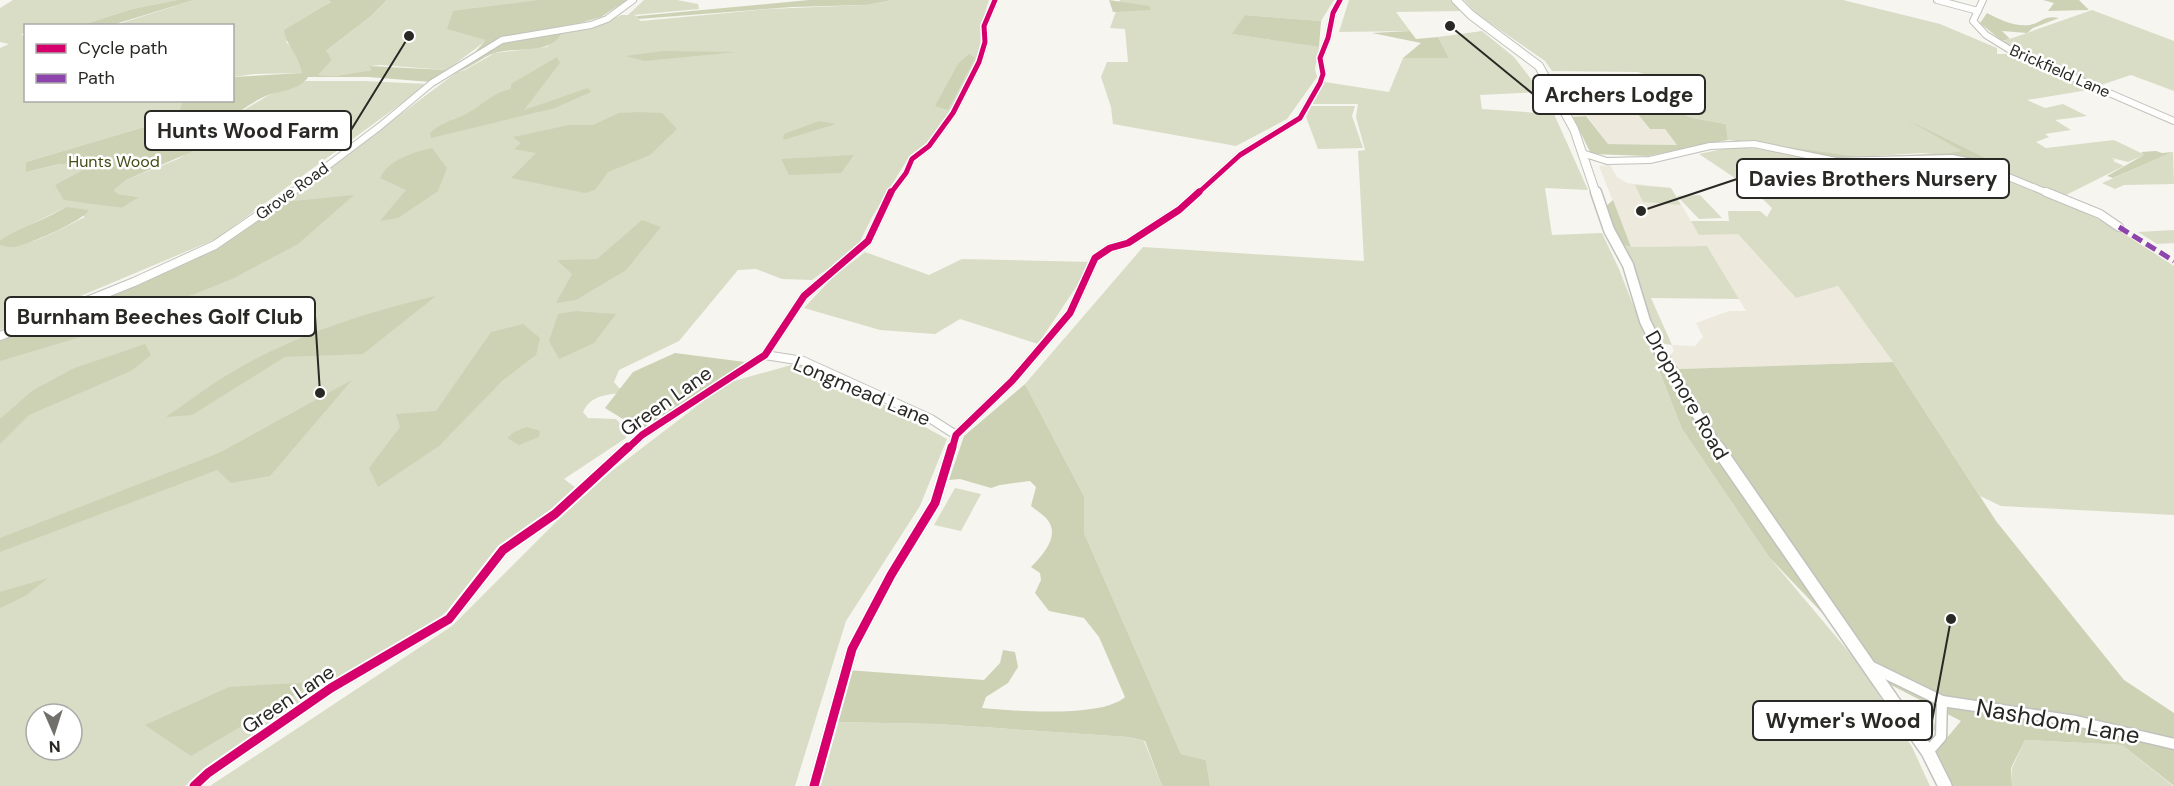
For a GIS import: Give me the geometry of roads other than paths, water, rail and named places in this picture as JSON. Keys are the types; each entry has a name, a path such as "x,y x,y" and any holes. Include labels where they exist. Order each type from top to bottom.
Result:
{"street":[{"name":"Grove Road","path":"0,336 134,282 215,245 254,220 379,127 432,83 502,40 591,25 607,19 633,0"},
{"name":"Green Lane","path":"194,786 208,773 331,688 449,619 503,550 555,514 642,435 765,355 804,296 868,241 887,197 906,173 912,159 929,146 953,113 979,62 985,42 984,26 995,0"},
{"path":"814,786 852,649 891,575 935,503 956,435 1012,381 1071,313 1095,258 1110,248 1128,243 1179,210 1210,185 1240,155 1300,118 1320,83 1323,74 1320,58 1328,38 1333,13 1340,0"},
{"name":"Dropmore Road","path":"1456,0 1471,15 1539,66 1574,129 1586,158 1597,200 1609,230 1628,265 1645,321 1659,350 1714,443 1928,752 1945,786"},
{"path":"1937,0 1978,11 1983,0"},
{"name":"Brickfield Lane","path":"1978,11 1973,21 1986,35 2012,51 2174,121"},
{"path":"1586,158 1607,161 1650,159 1710,146 1754,144 1836,160 1952,158 1972,162 2090,210 2119,227"},
{"name":"Longmead Lane","path":"765,355 803,361 931,419 956,435"},
{"name":"Nashdom Lane","path":"1865,663 1942,701 2076,721 2174,744"},
{"path":"1928,752 1941,737 1942,701"}],"place":[{"name":"Archers Lodge","path":"1450,26"},
{"name":"Hunts Wood Farm","path":"409,36"},
{"name":"Davies Brothers Nursery","path":"1641,211"},
{"name":"Burnham Beeches Golf Club","path":"320,393"},
{"name":"Wymer's Wood","path":"1951,619"}],"park label":[{"name":"Hunts Wood","path":"114,161"}]}
